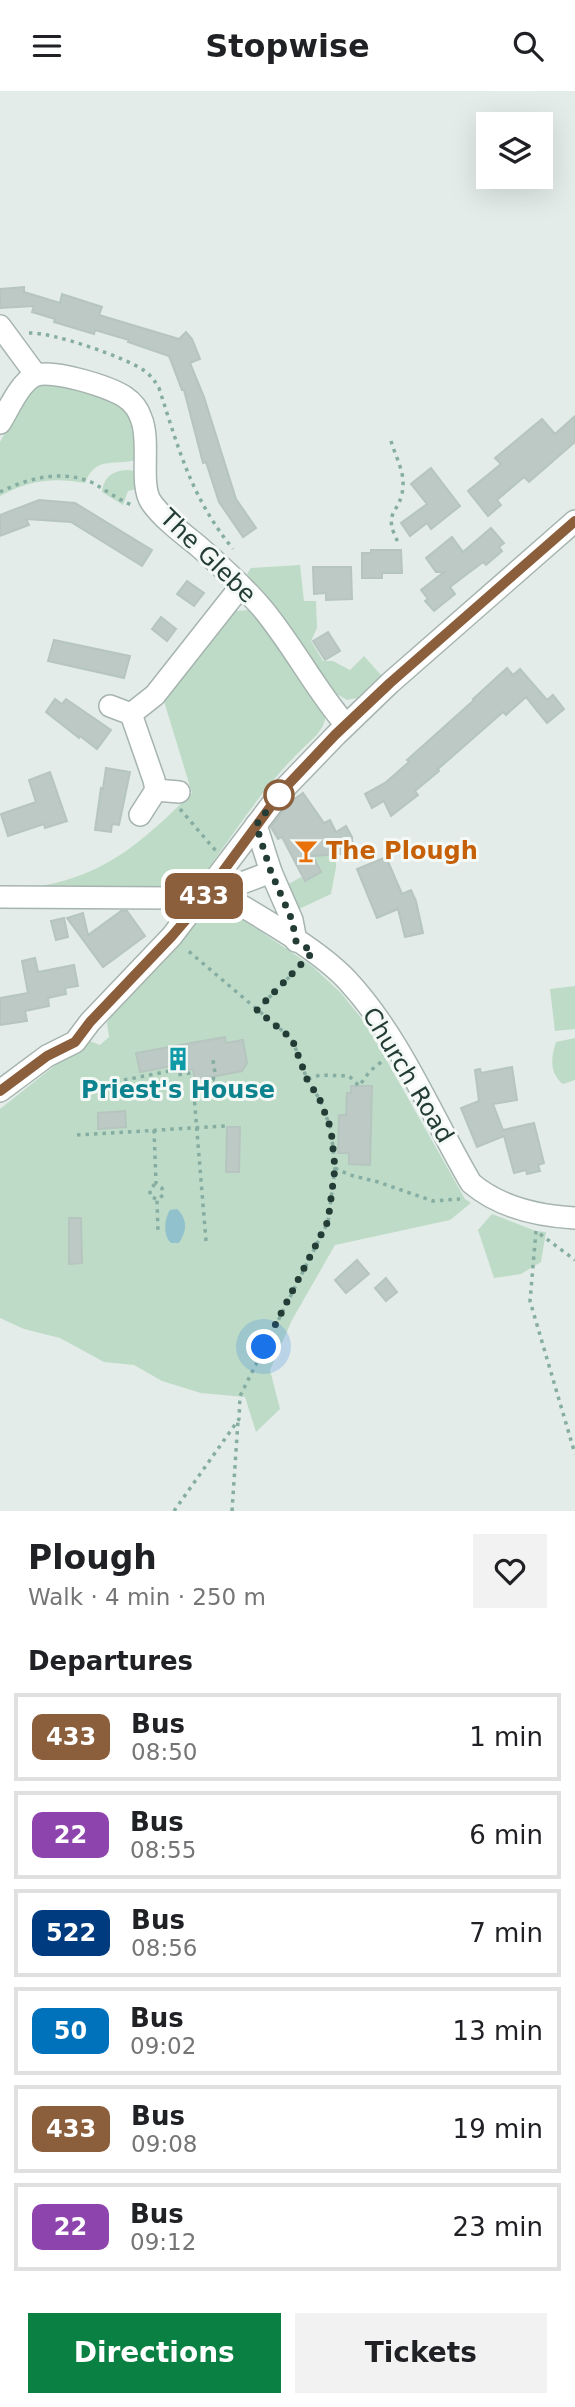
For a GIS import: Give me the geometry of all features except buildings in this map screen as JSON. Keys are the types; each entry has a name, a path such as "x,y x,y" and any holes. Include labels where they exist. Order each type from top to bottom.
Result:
{"street":[{"path":"0,326 36,375 27,381 0,423"},
{"name":"The Glebe","path":"36,375 48,373 116,392 135,405 143,421 146,440 149,500 264,610 329,705 346,725"},
{"path":"0,1091 47,1056 75,1042 90,1022 214,890 227,865 282,791 390,683 575,521"},
{"path":"131,714 155,695 241,586"},
{"path":"110,706 131,714 165,790 140,815"},
{"path":"256,825 271,872 305,947"},
{"path":"214,890 271,872"},
{"name":"Church Road","path":"214,890 305,947 345,978 373,1011 398,1051 471,1183 486,1196 524,1210 575,1218"},
{"path":"0,897 169,898 196,908"}],"path":[{"path":"391,441 404,482 402,497 392,515 390,527 399,544"},
{"path":"0,492 27,481 52,476 91,482 128,504 144,509 149,500"},
{"path":"165,790 227,865"},
{"path":"172,936 292,1039 307,1079 320,1100 331,1129 335,1168 328,1221 240,1396 232,1511"},
{"path":"257,1010 305,947"},
{"path":"307,1079 320,1075 349,1076 359,1086 370,1071 398,1051"},
{"path":"193,1083 213,1080 213,1061"},
{"path":"124,1080 175,1070 176,1075 191,1073 206,1241"},
{"path":"77,1135 225,1126"},
{"path":"154,1130 156,1184"},
{"path":"335,1168 433,1201 486,1196"},
{"path":"156,1184 162,1188 163,1195 157,1200"},
{"path":"156,1184 150,1189 150,1196 157,1200"},
{"path":"157,1200 158,1233"},
{"path":"524,1210 536,1231 575,1259"},
{"path":"536,1231 530,1301 575,1454"},
{"path":"174,1511 239,1419"}],"green space":[{"path":"40,383 61,384 113,400 133,417 139,459 101,465 95,468 85,483 42,481 21,486 0,496 0,442 25,398"},
{"path":"127,470 136,471 139,475 136,489 128,491 123,505 102,492 110,476"},
{"path":"300,565 304,601 316,601 317,628 311,641 323,661 333,661 350,670 364,656 381,675 357,698 347,700 337,694 281,615 247,574 251,568"},
{"path":"249,610 261,618 325,711 324,723 318,733 271,783 192,891 27,888 77,877 118,856 155,828 192,793 163,698 226,616 236,611"},
{"path":"336,838 336,867 331,894 299,909 287,885 301,877 304,881 321,873 313,856 326,850"},
{"path":"221,909 233,913 312,966 341,993 366,1024 465,1199 471,1203 450,1220 335,1245 292,1320 270,1370 280,1409 256,1432 245,1397 201,1393 162,1381 134,1365 104,1362 60,1338 24,1329 0,1318 0,1109 87,1040 100,1045 109,1037 107,1023 114,1011 204,915"},
{"path":"575,986 575,1029 555,1031 550,989"},
{"path":"575,1038 575,1080 563,1084 553,1070 554,1048 556,1042"},
{"path":"492,1214 536,1231 546,1232 541,1262 521,1274 494,1278 478,1230"}],"water":[{"path":"177,1209 185,1221 185,1229 179,1243 171,1243 166,1232 166,1223 170,1210"}],"bus line":[{"name":"433","path":"0,1091 47,1056 75,1042 90,1022 196,908 282,791 335,735 390,683 575,521"}],"place":[{"name":"The Plough","path":"306,851"},
{"name":"Priest's House","path":"178,1059"}],"route":[{"path":"264,1347 328,1221 335,1168 331,1129 320,1100 307,1079 292,1039 257,1010 313,952 296,941 292,920 271,872 256,825 282,791 279,795"}]}
